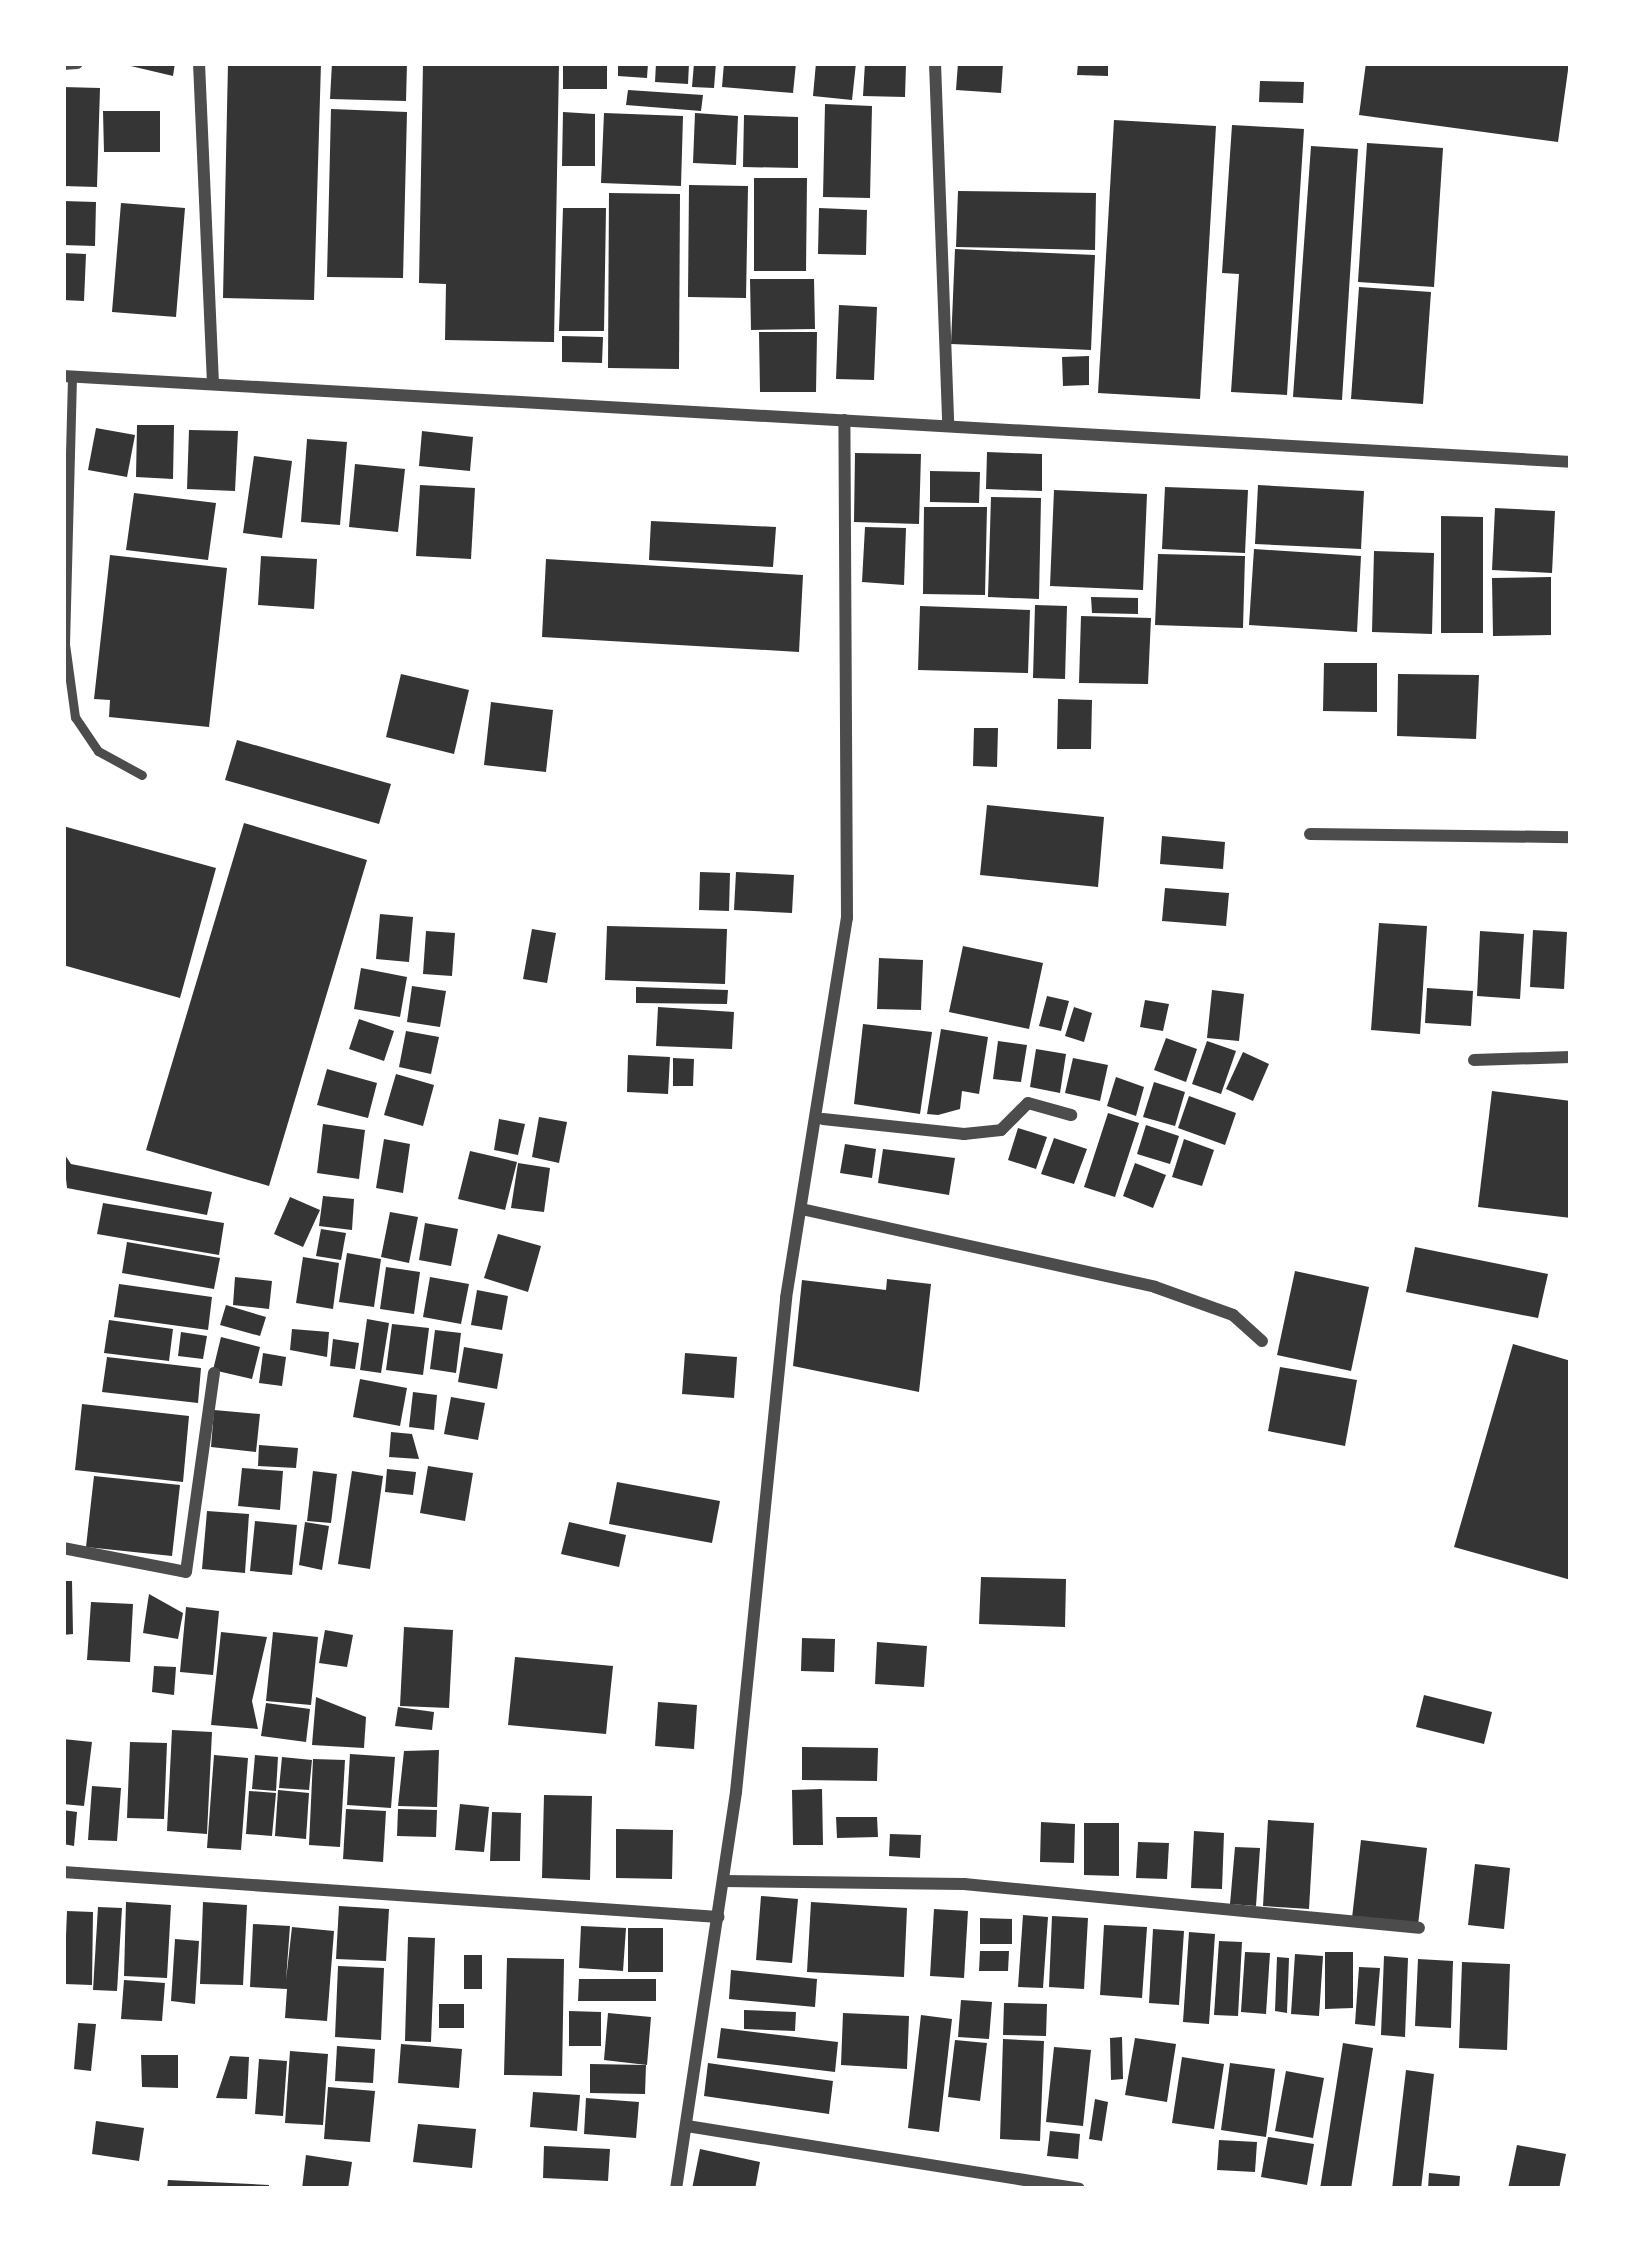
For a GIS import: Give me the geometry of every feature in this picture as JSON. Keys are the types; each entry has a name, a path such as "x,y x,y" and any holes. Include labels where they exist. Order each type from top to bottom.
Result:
{"street":[{"path":"63,64 76,63"},
{"path":"200,63 213,384"},
{"path":"935,63 948,426"},
{"path":"67,377 1571,462"},
{"path":"676,2189 723,1881 784,1319 823,1120 847,919 844,420"},
{"path":"1310,834 1571,837"},
{"path":"1474,1060 1571,1057"},
{"path":"823,1120 964,1134 1001,1130 1028,1103 1071,1115"},
{"path":"806,1210 1155,1287 1233,1316 1262,1341"},
{"path":"63,1548 186,1572 214,1373"},
{"path":"63,1873 718,1917"},
{"path":"723,1881 964,1884 1419,1928"},
{"path":"687,2126 1078,2189"}],"lane":[{"path":"67,377 65,644 75,717 98,751 142,775"}],"building":[{"path":"118,63 175,63 173,76"},
{"path":"228,63 321,63 314,300 223,298"},
{"path":"332,63 407,63 406,101 330,99"},
{"path":"423,63 559,63 554,342 445,340 446,284 419,283"},
{"path":"563,63 607,63 607,89 563,89"},
{"path":"618,63 648,63 647,78 618,76"},
{"path":"656,63 689,63 688,84 655,82"},
{"path":"694,63 716,63 714,88 692,87"},
{"path":"724,63 796,63 793,93 722,87"},
{"path":"816,63 856,63 852,100 813,96"},
{"path":"865,63 906,64 905,97 863,96"},
{"path":"958,63 1003,64 1001,93 956,90"},
{"path":"1078,63 1108,63 1108,76 1077,75"},
{"path":"1366,63 1569,63 1558,142 1359,115"},
{"path":"1260,81 1304,82 1303,103 1259,102"},
{"path":"63,87 100,88 97,187 63,186"},
{"path":"628,90 703,95 701,111 626,105"},
{"path":"825,104 872,106 870,198 823,197"},
{"path":"331,109 407,112 403,278 327,277"},
{"path":"103,111 160,111 160,152 104,152"},
{"path":"563,112 595,114 595,166 562,166"},
{"path":"604,113 683,116 681,186 601,183"},
{"path":"695,113 738,116 736,165 693,163"},
{"path":"744,115 798,117 798,168 743,167"},
{"path":"1114,120 1216,126 1200,399 1098,393"},
{"path":"1232,125 1304,129 1287,395 1231,392 1239,274 1222,273"},
{"path":"1367,143 1443,148 1434,287 1358,282"},
{"path":"1311,146 1358,149 1342,400 1293,397"},
{"path":"754,178 807,178 806,271 754,271"},
{"path":"689,185 748,186 746,298 688,297"},
{"path":"958,191 1096,193 1095,250 956,247"},
{"path":"609,193 680,194 679,369 608,368"},
{"path":"63,201 96,202 95,246 63,245"},
{"path":"121,203 185,208 176,317 112,312"},
{"path":"563,208 606,208 604,331 559,331"},
{"path":"819,208 867,210 866,255 818,254"},
{"path":"955,249 1095,255 1091,350 951,344"},
{"path":"63,253 86,254 84,301 63,300"},
{"path":"750,279 814,279 815,329 751,330"},
{"path":"1359,287 1431,292 1423,404 1351,399"},
{"path":"839,305 877,307 874,380 836,379"},
{"path":"759,332 817,332 816,392 760,392"},
{"path":"562,336 603,337 602,363 562,362"},
{"path":"1089,356 1089,385 1063,386 1062,357"},
{"path":"137,425 174,425 173,479 136,477"},
{"path":"96,428 135,435 127,477 88,470"},
{"path":"189,430 238,431 235,491 187,489"},
{"path":"422,431 473,437 470,471 419,466"},
{"path":"307,439 347,442 340,525 301,522"},
{"path":"987,452 1042,454 1042,491 986,489"},
{"path":"855,453 921,454 919,524 854,522"},
{"path":"254,456 292,461 282,538 243,533"},
{"path":"355,464 405,469 398,532 349,527"},
{"path":"930,471 980,472 979,503 930,502"},
{"path":"420,485 475,488 471,559 416,556"},
{"path":"1258,485 1364,491 1361,549 1255,544"},
{"path":"1165,487 1248,490 1245,553 1162,549"},
{"path":"1054,490 1147,494 1143,590 1050,586"},
{"path":"134,493 216,503 208,560 126,550"},
{"path":"991,497 1041,498 1039,599 988,597"},
{"path":"924,507 987,507 985,595 923,594"},
{"path":"1495,508 1555,511 1552,573 1492,570"},
{"path":"1441,516 1483,517 1483,633 1441,633"},
{"path":"651,521 776,527 773,567 649,560"},
{"path":"865,527 906,528 904,585 862,582"},
{"path":"1254,549 1361,556 1357,632 1249,625"},
{"path":"1374,551 1434,553 1432,634 1372,632"},
{"path":"1158,554 1245,556 1243,628 1155,625"},
{"path":"110,555 227,568 209,727 109,717 110,700 94,699"},
{"path":"261,556 317,559 314,609 258,605"},
{"path":"546,559 803,575 799,652 542,637"},
{"path":"1551,577 1551,635 1493,636 1492,578"},
{"path":"1091,597 1138,598 1138,614 1092,613"},
{"path":"1035,605 1067,606 1065,679 1033,678"},
{"path":"920,606 1030,610 1028,673 918,670"},
{"path":"1081,616 1151,618 1148,684 1079,683"},
{"path":"1324,663 1377,663 1377,712 1323,711"},
{"path":"401,674 469,690 454,754 386,737"},
{"path":"1398,674 1479,675 1476,739 1397,736"},
{"path":"1058,699 1092,700 1091,749 1057,749"},
{"path":"491,702 553,710 546,772 484,765"},
{"path":"974,728 998,728 997,767 973,766"},
{"path":"237,740 391,784 379,824 225,780"},
{"path":"987,805 1104,817 1098,887 980,875"},
{"path":"244,823 367,860 269,1186 146,1150"},
{"path":"63,826 216,868 180,998 63,965"},
{"path":"1162,836 1225,842 1223,869 1160,864"},
{"path":"700,872 730,873 729,911 699,910"},
{"path":"736,872 794,875 792,913 734,910"},
{"path":"1165,888 1229,893 1226,926 1162,921"},
{"path":"380,914 413,917 409,962 376,959"},
{"path":"1379,923 1427,926 1420,1034 1371,1030"},
{"path":"607,926 727,929 725,984 605,980"},
{"path":"532,929 556,933 547,983 523,979"},
{"path":"1533,930 1567,932 1564,989 1530,987"},
{"path":"426,931 455,933 452,976 423,974"},
{"path":"1480,931 1524,934 1520,999 1477,996"},
{"path":"963,946 1043,963 1029,1029 949,1012"},
{"path":"879,958 923,960 921,1010 877,1009"},
{"path":"361,968 407,977 400,1017 354,1009"},
{"path":"412,986 446,991 440,1027 407,1022"},
{"path":"636,987 728,990 727,1004 636,1003"},
{"path":"1427,988 1473,991 1471,1026 1425,1023"},
{"path":"1212,990 1244,994 1239,1041 1207,1038"},
{"path":"1047,996 1069,1001 1061,1031 1039,1026"},
{"path":"1145,1000 1169,1004 1163,1031 1140,1027"},
{"path":"658,1007 734,1012 732,1049 656,1046"},
{"path":"1074,1007 1092,1013 1084,1042 1065,1036"},
{"path":"359,1019 394,1031 384,1061 349,1049"},
{"path":"863,1024 932,1032 920,1114 854,1104"},
{"path":"941,1029 988,1037 979,1094 962,1091 960,1109 927,1114"},
{"path":"406,1031 439,1037 431,1074 399,1067"},
{"path":"1166,1038 1197,1049 1186,1082 1154,1070"},
{"path":"998,1041 1027,1045 1021,1082 993,1079"},
{"path":"1207,1041 1236,1051 1221,1094 1192,1084"},
{"path":"1036,1049 1066,1054 1060,1093 1030,1087"},
{"path":"1243,1052 1269,1064 1253,1101 1226,1089"},
{"path":"628,1055 670,1057 668,1094 627,1092"},
{"path":"673,1058 694,1059 693,1086 673,1086"},
{"path":"1073,1058 1108,1065 1100,1101 1065,1093"},
{"path":"327,1069 377,1083 368,1118 317,1105"},
{"path":"396,1074 434,1085 423,1126 384,1115"},
{"path":"1116,1077 1144,1087 1136,1116 1107,1106"},
{"path":"1154,1082 1185,1092 1175,1126 1143,1117"},
{"path":"1492,1091 1571,1101 1571,1218 1478,1207"},
{"path":"1189,1096 1236,1113 1225,1145 1178,1128"},
{"path":"1108,1113 1139,1123 1115,1197 1084,1187"},
{"path":"539,1117 567,1122 559,1163 532,1157"},
{"path":"499,1119 525,1124 518,1155 494,1150"},
{"path":"323,1124 365,1130 359,1179 317,1173"},
{"path":"1146,1125 1179,1136 1170,1164 1137,1154"},
{"path":"1018,1128 1047,1137 1036,1169 1008,1160"},
{"path":"1054,1138 1087,1149 1074,1184 1041,1174"},
{"path":"384,1139 410,1144 403,1193 376,1188"},
{"path":"1184,1139 1214,1150 1202,1186 1172,1177"},
{"path":"845,1144 876,1149 872,1178 840,1173"},
{"path":"883,1149 955,1158 949,1195 878,1183"},
{"path":"470,1151 517,1162 505,1210 458,1199"},
{"path":"63,1152 71,1164 212,1192 207,1215 67,1188"},
{"path":"518,1163 550,1168 544,1212 511,1208"},
{"path":"1135,1163 1166,1175 1153,1208 1123,1196"},
{"path":"323,1196 354,1199 352,1230 319,1226"},
{"path":"290,1197 320,1210 303,1247 274,1234"},
{"path":"103,1203 224,1223 219,1255 97,1234"},
{"path":"390,1212 418,1217 409,1263 381,1257"},
{"path":"425,1223 458,1229 451,1266 419,1260"},
{"path":"321,1229 346,1233 341,1260 316,1256"},
{"path":"498,1234 541,1246 528,1292 484,1278"},
{"path":"127,1242 220,1258 214,1289 122,1273"},
{"path":"1415,1247 1548,1274 1538,1318 1406,1292"},
{"path":"347,1253 381,1259 374,1307 339,1302"},
{"path":"303,1257 339,1263 333,1309 296,1303"},
{"path":"386,1267 420,1272 414,1314 380,1309"},
{"path":"1295,1271 1369,1287 1351,1371 1277,1355"},
{"path":"235,1277 272,1281 269,1309 233,1305"},
{"path":"430,1277 469,1284 461,1324 423,1317"},
{"path":"887,1279 931,1284 919,1392 793,1366 802,1280 886,1290"},
{"path":"119,1284 212,1297 208,1330 114,1317"},
{"path":"477,1290 508,1296 502,1330 471,1325"},
{"path":"226,1305 266,1317 260,1336 220,1325"},
{"path":"367,1319 389,1323 381,1373 360,1370"},
{"path":"109,1320 173,1329 169,1361 104,1353"},
{"path":"392,1324 429,1328 423,1375 386,1370"},
{"path":"292,1329 329,1332 327,1357 290,1350"},
{"path":"435,1330 461,1333 456,1373 430,1369"},
{"path":"181,1332 207,1336 203,1359 178,1356"},
{"path":"221,1337 260,1347 252,1379 213,1370"},
{"path":"333,1339 359,1343 355,1369 330,1366"},
{"path":"1513,1344 1571,1361 1571,1580 1454,1547"},
{"path":"464,1347 503,1354 497,1389 458,1382"},
{"path":"263,1353 286,1357 282,1386 259,1383"},
{"path":"685,1353 737,1357 734,1398 682,1394"},
{"path":"107,1357 201,1368 198,1403 102,1392"},
{"path":"1280,1367 1357,1380 1345,1446 1268,1431"},
{"path":"360,1379 407,1388 400,1426 353,1417"},
{"path":"413,1392 437,1395 434,1430 409,1427"},
{"path":"451,1397 485,1403 478,1440 444,1434"},
{"path":"82,1404 189,1416 183,1482 75,1470"},
{"path":"214,1410 260,1414 256,1452 211,1447"},
{"path":"391,1432 412,1434 419,1459 389,1457"},
{"path":"259,1445 298,1448 296,1468 258,1466"},
{"path":"428,1466 473,1473 465,1521 420,1513"},
{"path":"242,1468 283,1471 280,1510 238,1506"},
{"path":"387,1469 416,1472 413,1495 385,1492"},
{"path":"313,1471 337,1474 331,1523 307,1521"},
{"path":"352,1471 383,1476 370,1569 338,1564"},
{"path":"94,1476 180,1485 172,1556 86,1547"},
{"path":"617,1482 720,1501 712,1543 609,1524"},
{"path":"207,1511 249,1514 245,1573 202,1569"},
{"path":"255,1521 297,1525 292,1575 250,1571"},
{"path":"305,1522 329,1526 322,1570 299,1565"},
{"path":"569,1522 626,1535 619,1567 561,1554"},
{"path":"981,1577 1066,1579 1065,1627 979,1624"},
{"path":"63,1581 72,1581 73,1634 63,1635"},
{"path":"149,1594 183,1613 178,1639 143,1633"},
{"path":"91,1602 133,1604 130,1662 87,1660"},
{"path":"186,1607 219,1611 213,1675 180,1672"},
{"path":"404,1627 453,1630 449,1708 400,1706"},
{"path":"325,1630 353,1635 347,1667 319,1663"},
{"path":"221,1632 267,1637 252,1701 258,1729 211,1725"},
{"path":"273,1632 318,1637 311,1705 266,1701"},
{"path":"802,1638 835,1639 834,1672 801,1671"},
{"path":"877,1642 927,1646 924,1687 875,1684"},
{"path":"515,1657 613,1666 606,1734 508,1725"},
{"path":"154,1666 176,1667 174,1695 152,1692"},
{"path":"1424,1695 1492,1712 1484,1744 1416,1727"},
{"path":"316,1697 366,1717 364,1748 312,1745"},
{"path":"658,1702 697,1705 694,1749 655,1746"},
{"path":"266,1703 310,1709 306,1742 261,1736"},
{"path":"398,1707 434,1712 432,1730 395,1726"},
{"path":"172,1730 212,1732 207,1834 167,1831"},
{"path":"63,1739 92,1742 84,1806 63,1804"},
{"path":"130,1742 167,1743 164,1819 127,1818"},
{"path":"802,1747 878,1748 877,1781 802,1780"},
{"path":"439,1750 437,1807 398,1806 404,1751"},
{"path":"350,1754 395,1757 391,1808 347,1805"},
{"path":"214,1755 248,1758 241,1850 207,1848"},
{"path":"255,1755 278,1757 276,1791 252,1789"},
{"path":"282,1757 312,1760 309,1790 279,1788"},
{"path":"313,1759 345,1760 340,1847 309,1845"},
{"path":"92,1786 121,1788 117,1841 88,1840"},
{"path":"822,1789 823,1845 793,1845 792,1790"},
{"path":"278,1790 309,1793 306,1839 275,1836"},
{"path":"249,1791 276,1793 272,1836 246,1834"},
{"path":"544,1795 592,1796 590,1880 542,1878"},
{"path":"460,1804 489,1807 484,1852 455,1850"},
{"path":"346,1809 386,1811 383,1862 343,1859"},
{"path":"398,1809 437,1810 436,1837 397,1836"},
{"path":"63,1810 77,1812 74,1846 63,1844"},
{"path":"492,1812 521,1813 520,1861 490,1861"},
{"path":"836,1817 877,1817 878,1837 837,1838"},
{"path":"1268,1820 1314,1823 1309,1909 1263,1906"},
{"path":"1041,1822 1075,1824 1074,1863 1040,1862"},
{"path":"1084,1823 1119,1823 1119,1876 1084,1875"},
{"path":"616,1829 673,1830 672,1879 616,1878"},
{"path":"1194,1831 1224,1833 1222,1889 1191,1888"},
{"path":"890,1834 921,1835 920,1858 889,1856"},
{"path":"1361,1840 1427,1848 1418,1925 1352,1918"},
{"path":"1138,1842 1169,1843 1167,1879 1136,1878"},
{"path":"1235,1847 1260,1848 1256,1906 1230,1904"},
{"path":"1475,1864 1510,1868 1504,1929 1468,1925"},
{"path":"761,1896 798,1899 792,1963 756,1960"},
{"path":"126,1902 171,1905 167,1978 124,1976"},
{"path":"203,1902 247,1905 243,1985 200,1984"},
{"path":"811,1902 907,1908 904,1977 807,1972"},
{"path":"339,1906 389,1909 386,1961 336,1959"},
{"path":"98,1907 122,1908 117,1991 93,1990"},
{"path":"934,1909 968,1911 964,1978 930,1976"},
{"path":"67,1911 93,1912 92,1985 64,1984"},
{"path":"1023,1915 1048,1917 1043,1988 1018,1987"},
{"path":"1052,1916 1088,1918 1084,1989 1049,1987"},
{"path":"980,1918 1012,1919 1012,1944 980,1944"},
{"path":"253,1924 290,1926 286,1980 292,1927 334,1931 327,2021 285,2018 287,1989 250,1987"},
{"path":"1104,1925 1147,1927 1142,1998 1100,1995"},
{"path":"581,1926 626,1928 623,1971 579,1968"},
{"path":"628,1928 663,1928 663,1972 628,1972"},
{"path":"1153,1929 1184,1931 1179,2005 1149,2003"},
{"path":"1189,1932 1215,1934 1209,2024 1183,2022"},
{"path":"408,1937 435,1938 431,2042 405,2041"},
{"path":"175,1939 199,1941 195,2004 171,2001"},
{"path":"1219,1941 1242,1942 1238,2016 1214,2015"},
{"path":"980,1951 1009,1951 1008,1971 979,1971"},
{"path":"1245,1952 1270,1953 1266,2014 1241,2012"},
{"path":"1325,1952 1353,1952 1353,2008 1325,2009"},
{"path":"1295,1954 1323,1956 1319,2016 1291,2014"},
{"path":"464,1955 482,1955 482,1989 464,1989"},
{"path":"1384,1956 1408,1958 1405,2037 1381,2035"},
{"path":"1277,1957 1289,1958 1287,2013 1275,2011"},
{"path":"507,1958 564,1959 562,2076 504,2075"},
{"path":"1418,1959 1453,1961 1451,2028 1415,2026"},
{"path":"1462,1962 1510,1964 1507,2050 1459,2048"},
{"path":"338,1966 384,1968 381,2040 335,2037"},
{"path":"1359,1967 1380,1968 1375,2026 1355,2024"},
{"path":"731,1970 817,1979 815,2007 729,1999"},
{"path":"579,1979 656,1979 656,2001 578,2001"},
{"path":"124,1980 165,1983 162,2021 121,2019"},
{"path":"961,2000 992,2002 989,2039 958,2037"},
{"path":"1004,2003 1047,2004 1046,2036 1003,2035"},
{"path":"439,2004 464,2004 464,2028 439,2028"},
{"path":"744,2010 796,2012 795,2031 744,2029"},
{"path":"569,2011 601,2012 601,2046 569,2046"},
{"path":"608,2013 651,2017 647,2065 604,2060"},
{"path":"843,2013 909,2016 907,2069 841,2065"},
{"path":"921,2015 952,2019 939,2132 908,2128"},
{"path":"78,2023 96,2024 91,2071 74,2069"},
{"path":"721,2028 838,2042 835,2072 717,2058"},
{"path":"1122,2037 1123,2079 1111,2080 1110,2038"},
{"path":"1135,2038 1176,2044 1167,2102 1125,2095"},
{"path":"1003,2039 1044,2041 1040,2141 1000,2139"},
{"path":"955,2040 987,2043 980,2101 948,2097"},
{"path":"1343,2043 1373,2048 1351,2189 1320,2189"},
{"path":"401,2044 462,2049 459,2088 398,2083"},
{"path":"337,2046 375,2049 373,2083 335,2081"},
{"path":"1054,2047 1091,2050 1083,2126 1046,2122"},
{"path":"290,2051 328,2054 323,2125 285,2123"},
{"path":"141,2055 178,2055 178,2088 142,2087"},
{"path":"230,2056 249,2057 247,2099 216,2098"},
{"path":"1182,2057 1224,2064 1214,2129 1172,2123"},
{"path":"259,2059 287,2061 283,2116 255,2114"},
{"path":"708,2063 833,2081 829,2114 704,2096"},
{"path":"1230,2063 1275,2069 1266,2137 1221,2130"},
{"path":"590,2064 646,2065 645,2094 590,2093"},
{"path":"1406,2070 1434,2074 1421,2189 1392,2189"},
{"path":"1286,2071 1324,2078 1313,2138 1275,2131"},
{"path":"328,2087 375,2091 370,2142 324,2139"},
{"path":"533,2092 580,2095 577,2131 530,2127"},
{"path":"586,2098 639,2102 636,2138 584,2134"},
{"path":"1095,2099 1108,2102 1102,2141 1089,2139"},
{"path":"96,2121 144,2128 139,2161 92,2154"},
{"path":"418,2124 476,2129 472,2168 413,2162"},
{"path":"1050,2131 1080,2134 1078,2159 1047,2156"},
{"path":"1268,2137 1314,2144 1307,2185 1261,2177"},
{"path":"1219,2140 1257,2142 1255,2172 1217,2170"},
{"path":"1517,2145 1566,2154 1559,2189 1508,2189"},
{"path":"544,2146 610,2149 608,2181 543,2178"},
{"path":"700,2149 760,2162 755,2189 692,2189"},
{"path":"306,2155 352,2162 348,2189 302,2189"},
{"path":"1429,2173 1460,2176 1459,2189 1428,2189"},
{"path":"168,2180 269,2185 269,2189 167,2189"}]}
